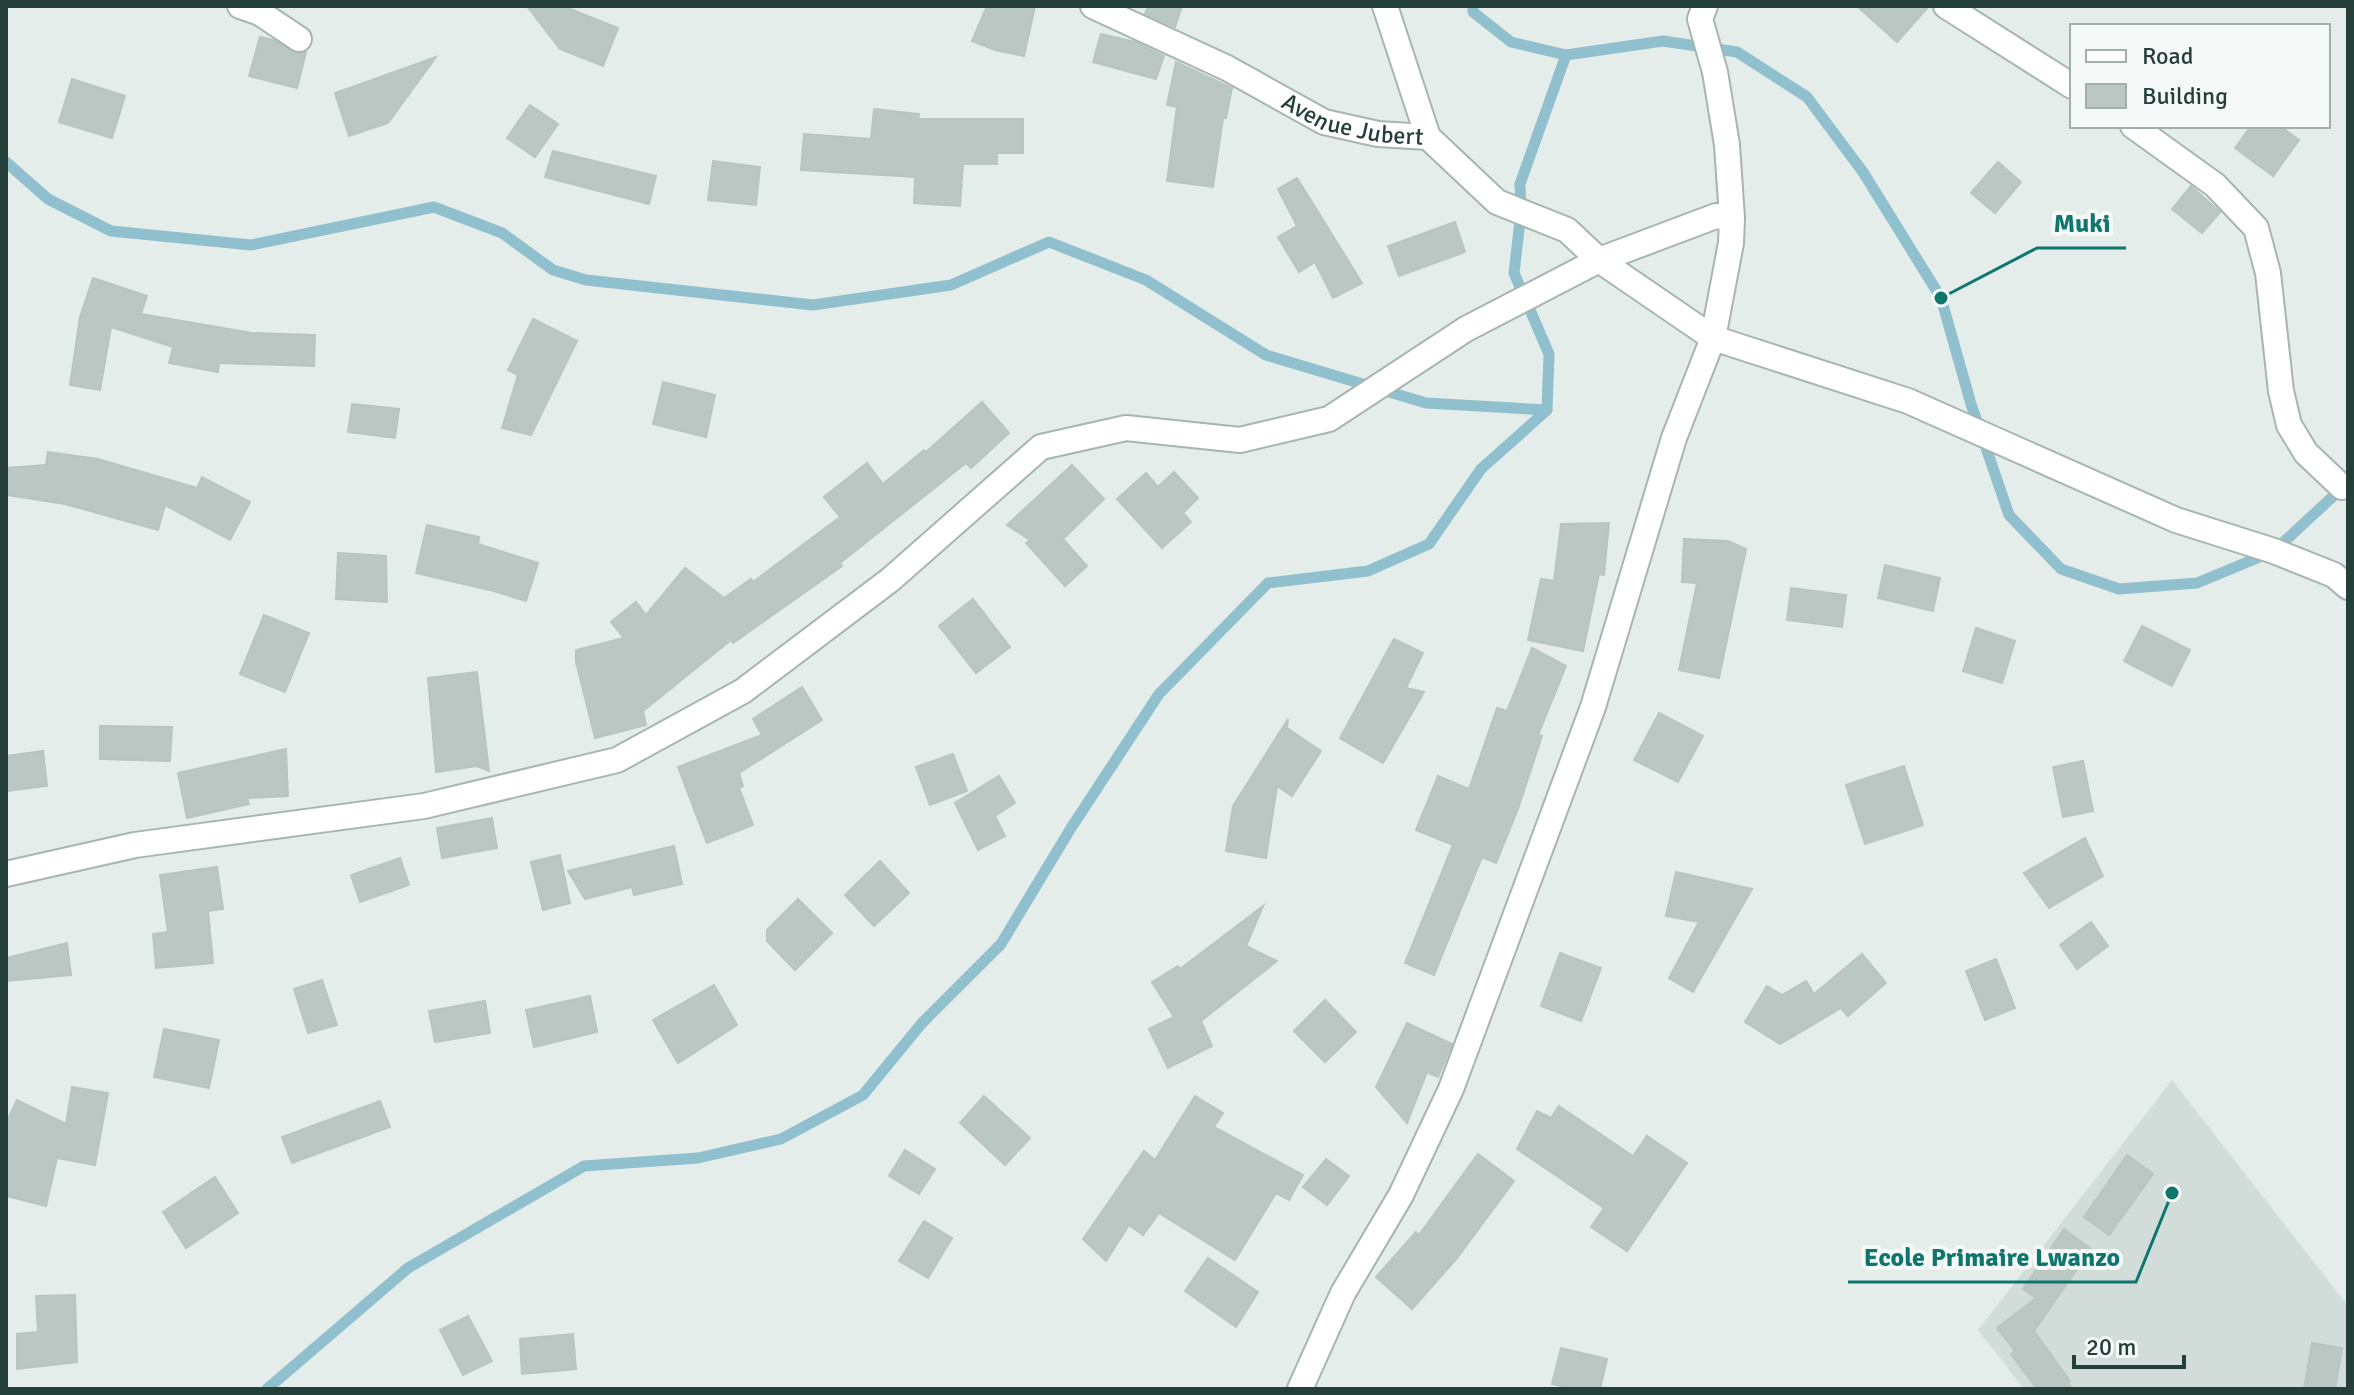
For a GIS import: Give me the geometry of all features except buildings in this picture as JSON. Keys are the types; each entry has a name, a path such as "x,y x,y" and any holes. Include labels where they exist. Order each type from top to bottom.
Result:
{"street":[{"path":"240,6 260,13 299,39"},
{"name":"Avenue Jubert","path":"1093,6 1227,68 1324,122 1378,134 1428,137 1497,202 1567,230 1599,260 1713,338 1908,401 2176,520 2274,551 2334,575 2348,587"},
{"path":"1385,6 1428,137"},
{"path":"1946,6 2070,85"},
{"path":"1300,1389 1343,1293 1401,1195 1451,1089 1593,707 1674,438 1713,338 1731,243 1732,218 1727,145 1715,72 1697,10"},
{"path":"2136,128 2215,185 2256,228 2268,273 2281,391 2289,425 2306,453 2342,487"},
{"path":"6,874 135,845 424,806 617,760 743,691 890,580 1041,447 1126,428 1240,440 1329,419 1466,329 1599,260 1716,216 1732,218"}],"shaded area":[{"path":"2172,1080 2348,1306 2348,1389 2024,1389 1978,1330"}],"waterway":[{"path":"1473,6 1473,12 1511,42 1566,55 1663,41 1737,52 1807,97 1863,172 1941,298 1971,404 2009,515 2061,569 2119,589 2197,583 2274,551 2342,488"},
{"path":"267,1389 408,1268 584,1166 698,1158 781,1139 863,1095 922,1023 1001,944 1071,828 1159,694 1268,583 1368,571 1429,544 1481,469 1547,410 1549,354 1514,273 1521,212 1520,184 1566,55"},
{"path":"6,162 48,199 111,231 251,245 434,207 502,233 553,270 586,280 813,305 951,285 1049,242 1146,280 1266,355 1426,403 1547,410"}],"place":[{"name":"Muki","path":"1941,298"},
{"name":"Ecole Primaire Lwanzo","path":"2172,1193"}]}
